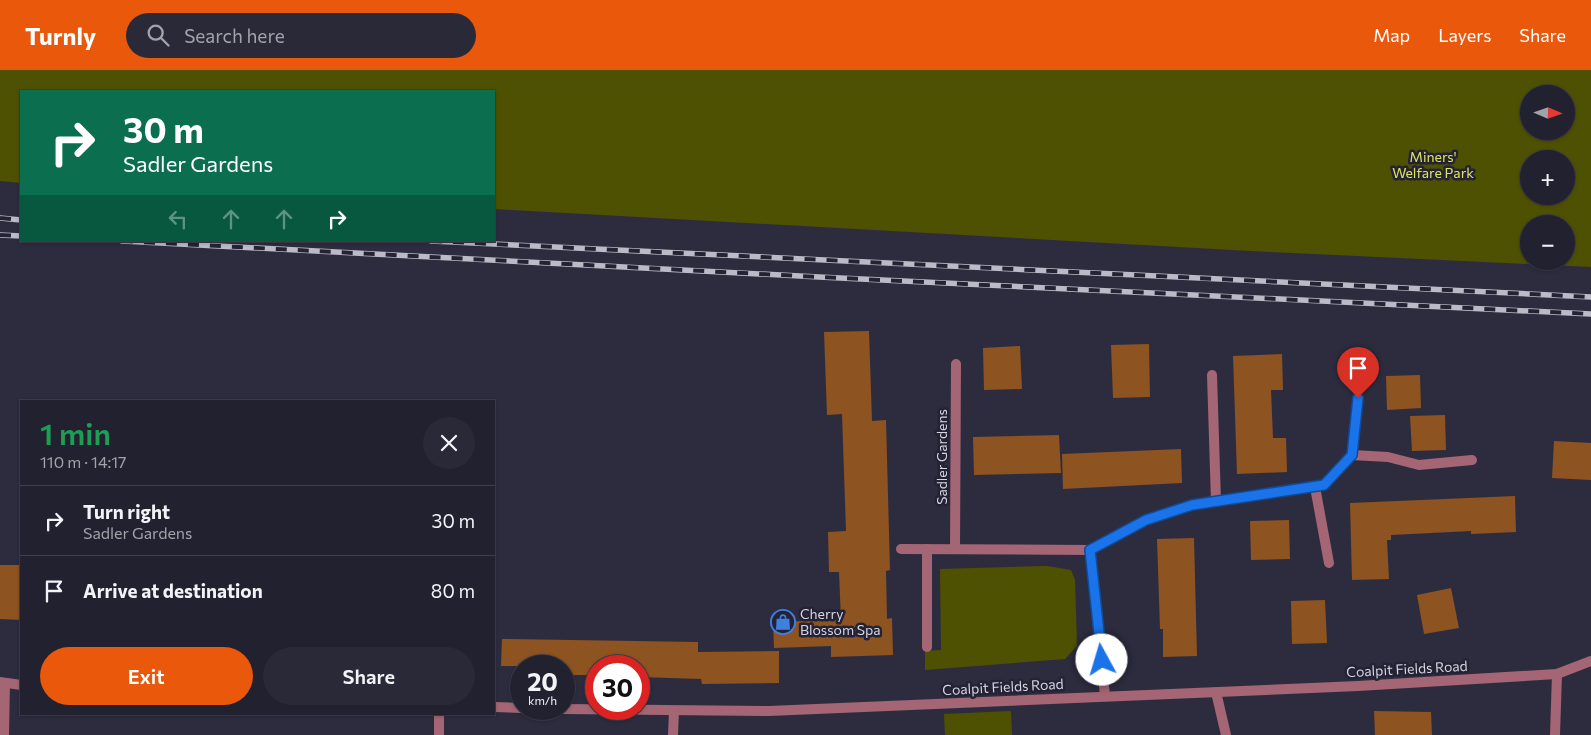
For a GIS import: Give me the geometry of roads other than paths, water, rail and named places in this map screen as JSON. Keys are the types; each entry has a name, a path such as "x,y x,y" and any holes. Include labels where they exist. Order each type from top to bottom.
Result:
{"street":[{"name":"Sadler Gardens","path":"955,549 956,364"},
{"path":"1212,375 1216,502"},
{"path":"901,549 1090,550 1146,520 1192,505 1324,485 1352,455 1358,398"},
{"path":"1352,455 1388,457 1419,465 1472,460"},
{"path":"1316,486 1329,563"},
{"path":"927,549 927,648"},
{"path":"1090,550 1106,696"},
{"name":"Coalpit Fields Road","path":"575,709 769,711 1358,686 1556,674 1591,661"},
{"path":"1555,735 1556,674"},
{"path":"4,735 2,683 20,685"},
{"path":"1216,692 1226,735"},
{"path":"495,708 510,708"},
{"path":"673,735 674,711"},
{"path":"439,715 439,735"}],"railway":[{"path":"0,218 20,220"},
{"path":"0,235 20,236"},
{"path":"141,242 1591,314"},
{"path":"452,242 1591,297"}],"place":[{"name":"Cherry Blossom Spa","path":"783,622"}],"park label":[{"name":"Miners' Welfare Park","path":"1433,165"}]}
